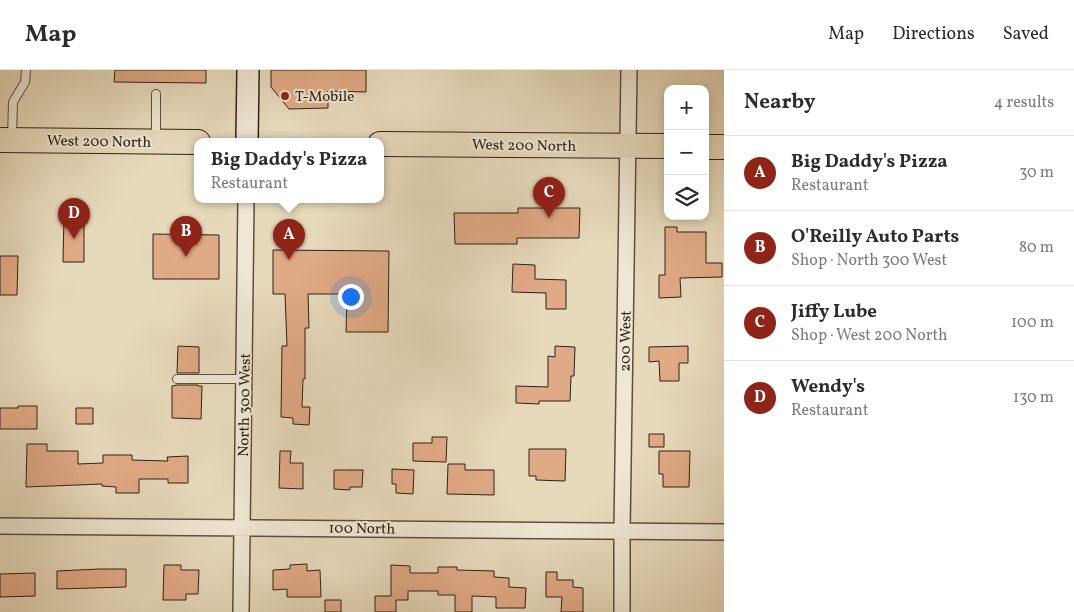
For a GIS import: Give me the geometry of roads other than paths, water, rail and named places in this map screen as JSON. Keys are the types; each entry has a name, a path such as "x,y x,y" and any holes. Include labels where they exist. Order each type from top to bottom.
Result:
{"main road":[{"name":"West 200 North","path":"6,140 194,142"},
{"name":"West 200 North","path":"384,144 664,146"},
{"path":"709,147 724,147"}],"street":[{"path":"247,138 248,70"},
{"name":"200 West","path":"622,612 629,70"},
{"name":"North 300 West","path":"241,612 246,203"},
{"name":"100 North","path":"0,526 243,526 724,532"}],"lane":[{"path":"6,140 13,102 24,82 26,70"},
{"path":"156,94 156,141"},
{"path":"176,379 244,379"}],"place":[{"name":"T-Mobile","path":"285,96"},
{"name":"Jiffy Lube","path":"549,218"},
{"name":"Wendy's","path":"74,239"},
{"name":"O'Reilly Auto Parts","path":"186,257"},
{"name":"Big Daddy's Pizza","path":"289,260"}]}
